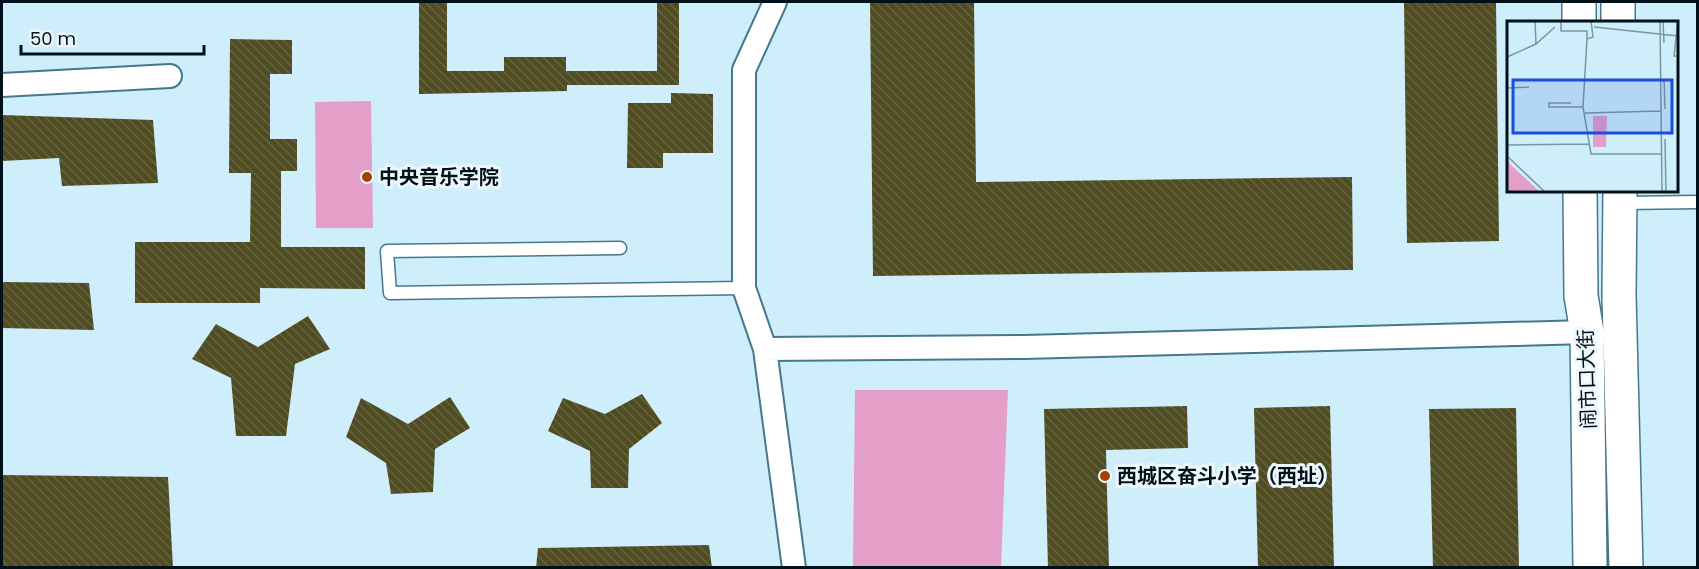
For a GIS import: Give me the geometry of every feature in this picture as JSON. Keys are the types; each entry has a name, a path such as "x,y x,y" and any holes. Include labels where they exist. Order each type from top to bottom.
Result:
{"main road":[{"path":"1579,2 1579,21"},
{"path":"1618,2 1618,21"},
{"name":"闹市口大街","path":"1580,192 1581,296 1587,332 1590,567"},
{"name":"闹市口大街","path":"1620,197 1626,567"}],"street":[{"path":"775,2 744,70 744,288 765,349 794,567"},
{"path":"2,85 170,76"},
{"path":"765,349 1024,347 1587,332"}],"lane":[{"path":"1620,197 1698,202"},
{"path":"620,248 387,251 390,293 744,288"}],"shaded area":[{"path":"371,101 373,228 316,228 315,102"},
{"path":"855,390 1008,390 1001,567 853,567"}],"building":[{"path":"419,2 447,2 447,71 504,71 504,57 566,57 566,71 657,71 657,2 679,2 679,85 567,85 567,91 419,94"},
{"path":"870,2 974,2 976,182 1352,177 1353,270 873,276"},
{"path":"1404,2 1496,2 1499,241 1407,243"},
{"path":"230,39 292,40 292,74 270,74 270,139 297,139 297,171 281,171 281,247 365,247 365,289 260,288 260,303 135,303 135,242 250,242 251,173 229,173"},
{"path":"671,93 713,94 713,153 663,153 663,168 627,168 628,103 671,103"},
{"path":"2,115 153,120 158,183 62,186 59,158 2,161"},
{"path":"2,282 89,283 94,330 2,328"},
{"path":"308,316 330,349 295,364 286,436 236,436 231,378 192,359 216,324 258,347"},
{"path":"642,394 662,423 629,449 628,488 591,488 590,451 548,431 563,398 605,414"},
{"path":"450,397 470,428 435,449 433,492 391,494 386,463 346,437 361,398 408,424"},
{"path":"1187,406 1188,448 1106,450 1109,568 1048,568 1044,409"},
{"path":"1330,406 1334,568 1258,568 1254,408"},
{"path":"1516,408 1519,568 1433,568 1429,409"},
{"path":"2,475 168,477 173,568 2,568"},
{"path":"709,545 712,568 536,568 538,548"}],"place":[{"name":"中央音乐学院","path":"367,177"},
{"name":"西城区奋斗小学（西址）","path":"1105,476"}]}
